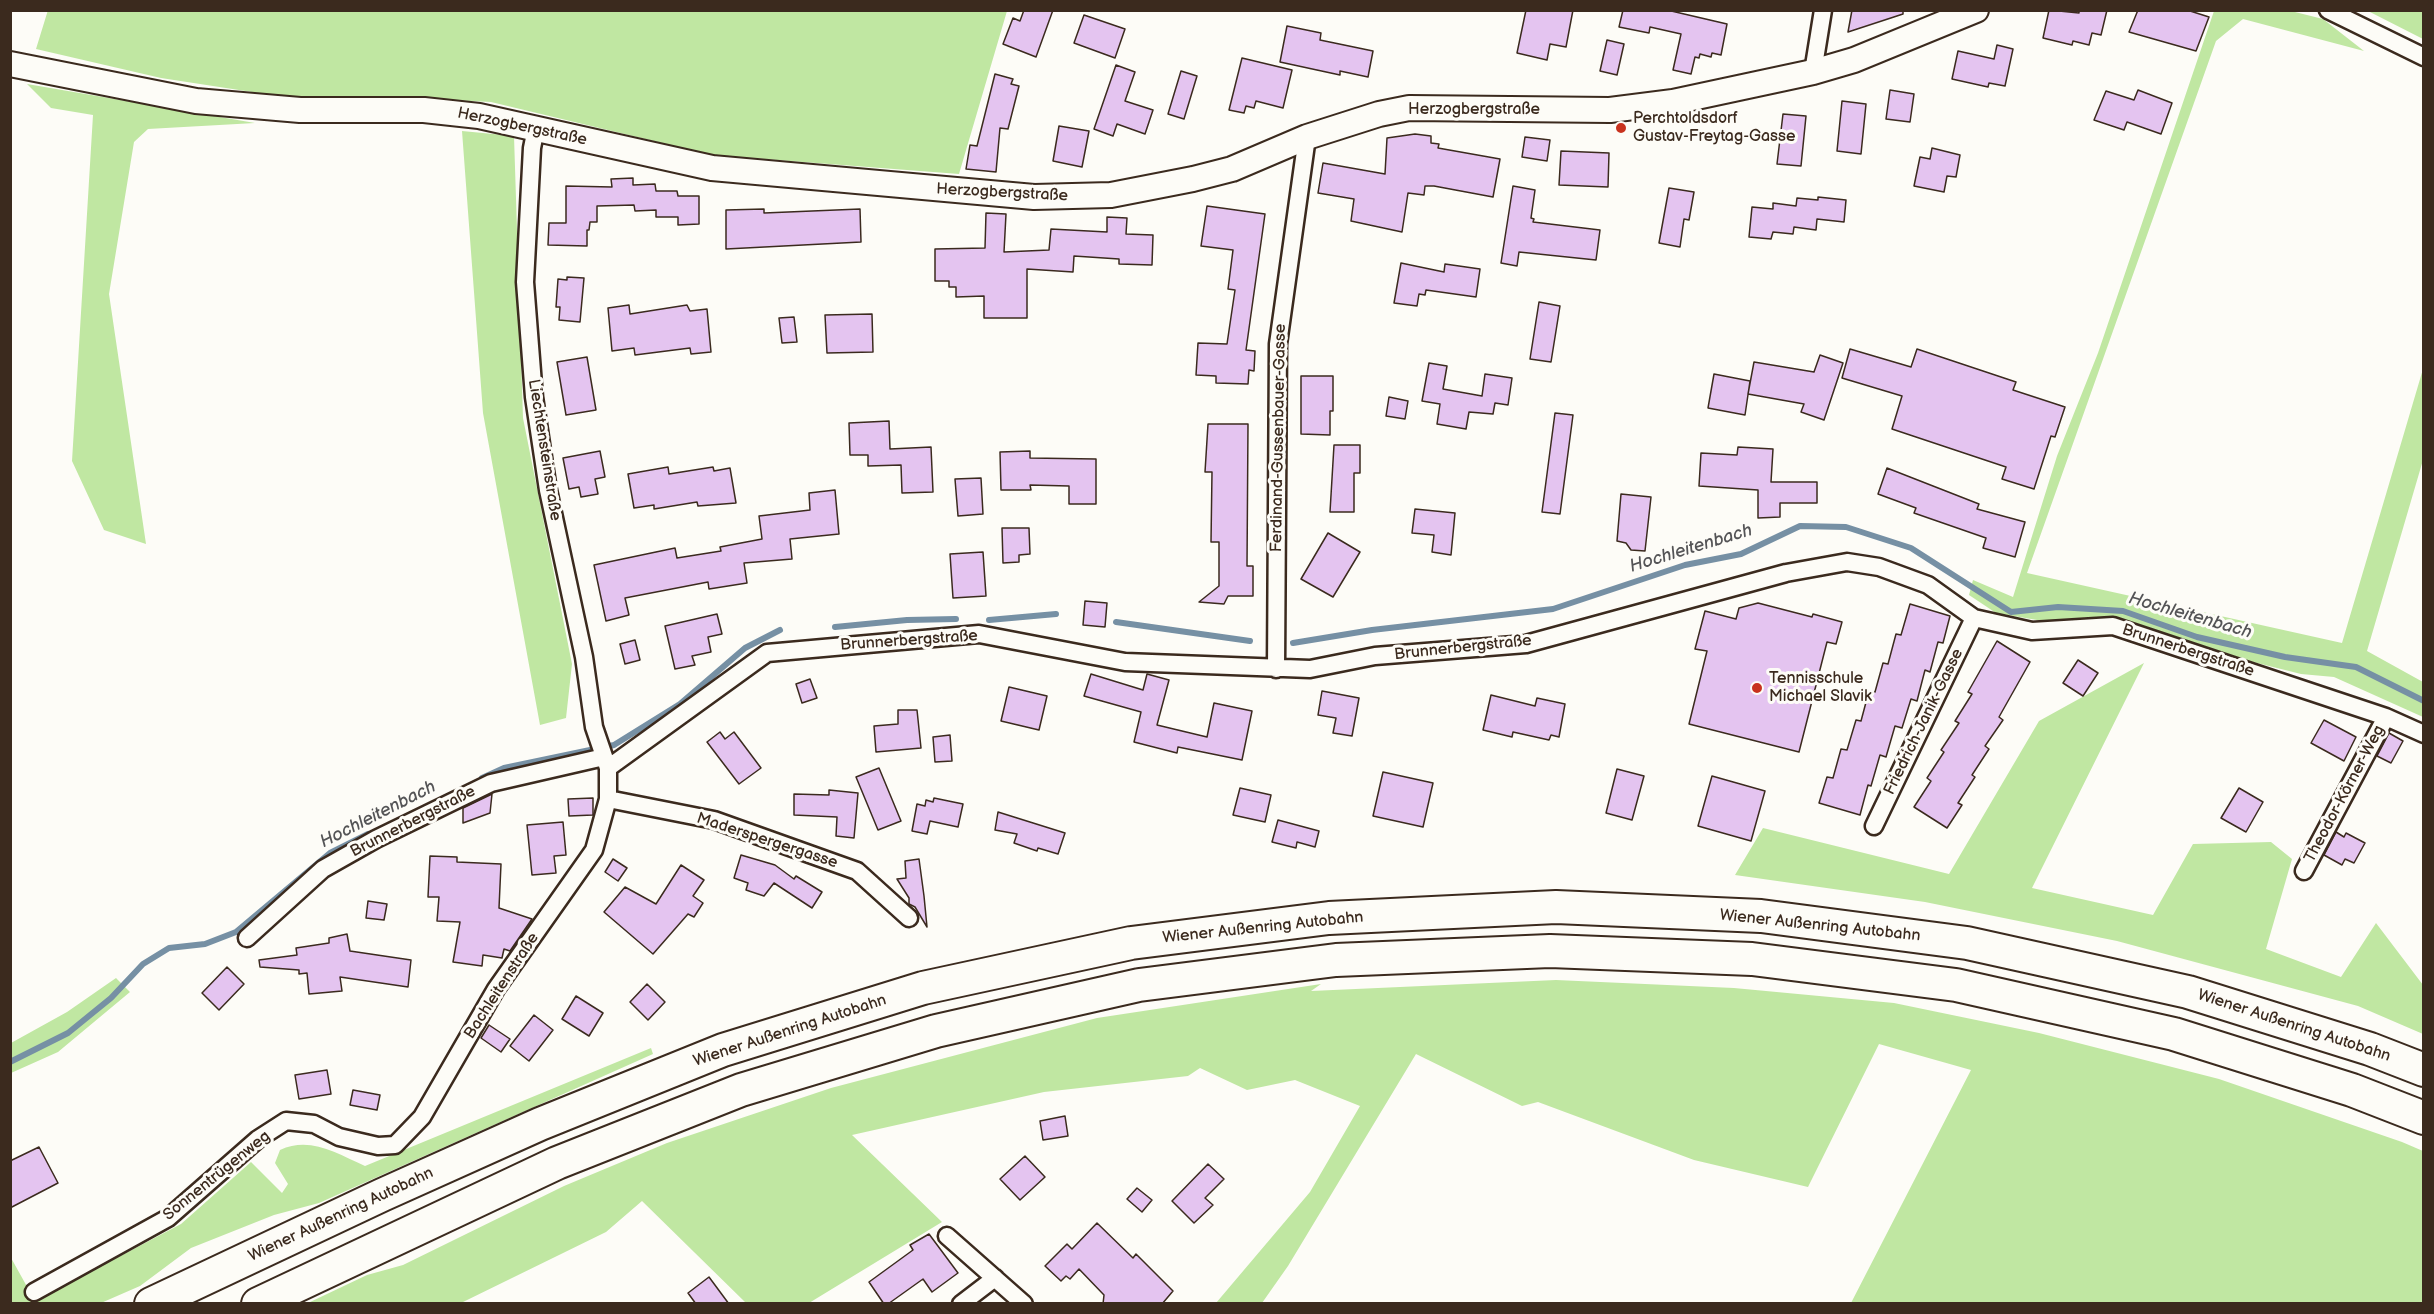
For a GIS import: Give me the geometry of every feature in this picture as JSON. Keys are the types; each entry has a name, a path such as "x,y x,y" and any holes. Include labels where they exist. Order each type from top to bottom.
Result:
{"highway":[{"name":"Wiener Außenring Autobahn","path":"151,1304 382,1195 530,1129 723,1050 923,988 1131,943 1329,918 1556,907 1761,916 1967,943 2188,992 2370,1049 2424,1070"},
{"path":"258,1304 557,1163 741,1090 936,1031 1139,985 1336,960 1550,951 1752,959 1956,986 2174,1034 2352,1090 2424,1118"}],"main road":[{"name":"Herzogbergstraße","path":"10,64 196,101 300,110 424,110 479,116 712,168 929,189 1064,198 1111,195 1232,169 1308,137 1379,114 1409,108 1610,110 1673,102 1813,72 1854,60 1976,10"}],"street":[{"path":"1813,72 1823,10"},
{"path":"2328,10 2424,57"},
{"name":"Liechtensteinstraße","path":"536,128 532,148 525,282 534,397 548,490 584,657 596,733 605,759"},
{"name":"Ferdinand-Gussenbauer-Gasse","path":"1276,669 1278,344 1308,137"},
{"name":"Brunnerbergstraße","path":"247,938 323,869 376,839 491,783 605,759 767,653 979,634 1125,662 1310,669 1375,656 1526,644 1786,573 1846,562 1879,567 1928,585 1974,618 2032,631 2113,626 2386,717 2424,734"},
{"name":"Friedrich-Janik-Gasse","path":"1874,826 1974,618"},
{"name":"Theodor-Körner-Weg","path":"2304,871 2386,717"},
{"name":"Bachleitenstraße","path":"339,1137 378,1146 395,1145 422,1117 496,989 594,850 608,799 605,759"},
{"name":"Maderspergergasse","path":"608,799 714,820 857,871 909,918"},
{"name":"Sonnentrügenweg","path":"34,1292 168,1218 258,1139 286,1121 314,1124 339,1137"},
{"path":"947,1236 1024,1304"},
{"path":"961,1304 995,1278"}],"green space":[{"path":"48,10 1007,11 959,174 712,155 491,102 369,96 291,98 161,78 36,49"},
{"path":"2214,11 2291,11 2323,19 2364,51 2243,19 2216,41 2027,573 2342,643 2423,369 2423,460 2367,651 2423,682 2423,717 2334,677 2301,674 2229,656 2113,619 2043,621 1996,613 1969,595 1973,580 2013,597 2057,456 2098,353"},
{"path":"2368,11 2423,11 2423,39"},
{"path":"27,84 255,123 148,129 134,142 109,294 146,544 104,530 72,461 93,115 51,108"},
{"path":"462,131 514,136 523,418 572,664 566,718 540,725 483,413"},
{"path":"2144,663 2032,888 2153,915 2193,844 2271,842 2292,859 2266,949 2341,977 2376,923 2423,985 2423,1034 2358,1006 2117,941 1925,902 1735,875 1763,828 1949,874 2039,721"},
{"path":"116,978 130,992 58,1052 11,1073 11,1043 67,1012"},
{"path":"1556,980 1734,988 1894,1003 2039,1033 2219,1079 2402,1142 2423,1151 2423,1303 1851,1303 1971,1070 1879,1044 1808,1187 1694,1160 1538,1102 1522,1106 1416,1054 1288,1266 1262,1303 1216,1303 1310,1192 1360,1106 1295,1080 1247,1090 1200,1068 1188,1076 1044,1092 852,1135 942,1222 809,1303 746,1303 642,1201 606,1232 461,1303 308,1303 367,1275 403,1265 564,1186 667,1143 831,1088 1097,1018 1321,984 1311,991"},
{"path":"651,1048 653,1054 319,1203 274,1215 191,1248 140,1286 101,1303 11,1303 10,1256 35,1301 181,1224 251,1162 282,1193 288,1184 275,1163 280,1150 291,1146 312,1145 365,1166"}],"building":[{"path":"1024,10 1053,10 1036,57 1003,44 1013,18 1020,21"},
{"path":"1526,10 1573,10 1566,47 1550,44 1547,60 1517,53"},
{"path":"1623,10 1667,10 1727,24 1721,55 1712,53 1711,57 1700,54 1699,58 1695,57 1691,74 1673,70 1681,34 1650,27 1649,33 1619,27"},
{"path":"1852,10 1903,10 1903,14 1848,32"},
{"path":"2049,10 2079,13 2079,10 2107,10 2101,35 2092,33 2089,45 2073,41 2072,45 2043,38"},
{"path":"2138,10 2187,10 2209,17 2196,51 2129,32"},
{"path":"1084,15 1125,29 1115,58 1074,43"},
{"path":"1287,26 1321,33 1320,40 1373,51 1368,77 1340,71 1340,75 1280,62"},
{"path":"1607,40 1624,44 1617,75 1600,71"},
{"path":"1997,45 2013,49 2005,86 1989,83 1988,87 1952,79 1958,51 1994,59"},
{"path":"1242,58 1292,70 1283,108 1256,101 1254,108 1246,106 1244,113 1229,110"},
{"path":"1116,65 1135,72 1125,101 1153,110 1145,134 1117,124 1113,136 1094,129"},
{"path":"1181,71 1197,76 1184,119 1168,114"},
{"path":"995,74 1013,79 1011,84 1019,86 1008,129 1000,128 996,172 966,169 970,145 977,146"},
{"path":"1890,90 1914,94 1910,122 1886,119"},
{"path":"2138,90 2172,103 2161,134 2127,122 2124,130 2094,120 2106,91 2134,100"},
{"path":"1842,101 1866,104 1861,154 1837,151"},
{"path":"1783,114 1806,116 1801,166 1777,164"},
{"path":"1059,126 1089,131 1082,167 1053,161"},
{"path":"1415,134 1431,136 1431,143 1439,144 1438,148 1500,159 1493,197 1425,186 1424,195 1408,193 1402,232 1351,221 1354,199 1318,193 1323,163 1385,174 1387,138"},
{"path":"1525,137 1550,140 1547,161 1522,157"},
{"path":"1932,148 1960,155 1956,177 1947,176 1944,192 1914,186 1920,157 1930,159"},
{"path":"1561,151 1609,153 1608,187 1559,185"},
{"path":"633,178 633,185 655,184 656,191 677,191 678,196 699,196 699,224 678,225 678,217 656,217 656,210 635,211 634,205 597,206 597,222 590,222 589,230 587,230 587,246 548,245 549,223 566,223 566,186 612,187 611,179"},
{"path":"1513,186 1535,190 1531,218 1534,219 1533,222 1600,230 1596,260 1519,252 1517,266 1501,263"},
{"path":"1669,188 1694,192 1689,220 1684,219 1680,247 1659,243"},
{"path":"1818,197 1846,200 1844,222 1817,219 1816,230 1794,227 1793,234 1773,232 1771,239 1749,237 1752,207 1773,209 1773,203 1796,206 1797,198 1818,200"},
{"path":"1207,206 1265,214 1246,350 1255,351 1254,371 1249,370 1248,384 1216,383 1216,376 1196,375 1198,343 1227,344 1235,290 1228,289 1233,250 1201,246"},
{"path":"764,209 764,213 860,209 861,242 726,249 726,210"},
{"path":"986,213 1006,214 1004,252 1049,250 1051,229 1107,232 1107,217 1127,218 1126,234 1153,235 1152,265 1119,264 1119,259 1074,256 1073,272 1027,269 1027,318 984,318 984,296 956,297 956,287 949,287 949,281 935,281 935,249 985,248"},
{"path":"1401,263 1444,272 1445,264 1480,269 1476,297 1426,290 1425,295 1419,294 1417,306 1394,303"},
{"path":"567,277 584,278 580,322 559,320 560,307 556,307 558,279 567,280"},
{"path":"1539,302 1560,306 1551,362 1530,359"},
{"path":"629,305 630,314 687,305 690,311 707,309 711,352 691,354 690,348 635,355 634,348 612,351 608,308"},
{"path":"872,314 873,352 827,353 825,315"},
{"path":"794,317 797,342 782,343 779,318"},
{"path":"1850,349 1911,367 1917,349 2016,382 2013,390 2065,407 2055,437 2051,436 2034,489 2002,479 2006,467 1892,429 1902,396 1842,378"},
{"path":"1820,355 1843,363 1824,420 1801,412 1804,404 1748,394 1754,362 1814,372"},
{"path":"587,357 596,410 566,415 557,362"},
{"path":"1429,363 1447,366 1443,389 1482,396 1485,374 1512,378 1508,405 1495,403 1493,414 1469,412 1466,429 1437,424 1440,404 1422,401"},
{"path":"1714,374 1750,381 1745,415 1708,408"},
{"path":"1301,376 1333,376 1330,435 1301,434"},
{"path":"1389,397 1408,401 1405,419 1386,416"},
{"path":"1555,413 1573,415 1560,514 1542,512"},
{"path":"889,421 890,449 931,447 933,492 902,493 901,465 868,466 868,455 850,455 849,423"},
{"path":"1208,424 1248,424 1247,566 1253,566 1253,596 1228,596 1224,604 1199,602 1219,586 1219,542 1211,542 1212,472 1205,472"},
{"path":"1334,445 1360,445 1360,473 1354,473 1354,512 1330,512"},
{"path":"1738,447 1773,449 1771,482 1817,482 1817,503 1780,503 1780,517 1758,518 1758,490 1699,486 1701,453 1737,455"},
{"path":"600,451 605,477 595,479 598,494 581,497 579,487 569,489 563,458"},
{"path":"1030,451 1030,458 1096,459 1096,504 1069,504 1069,486 1030,485 1031,490 1001,490 1000,452"},
{"path":"668,467 669,474 713,467 714,471 730,468 736,503 698,506 697,502 654,509 654,505 634,508 628,474"},
{"path":"1887,468 1979,504 1977,509 2025,522 2015,557 1983,548 1986,538 1914,513 1916,508 1878,494"},
{"path":"981,478 983,514 958,516 955,479"},
{"path":"835,490 839,534 790,539 792,559 744,563 747,583 709,589 708,582 625,598 629,615 606,621 594,565 675,548 677,558 721,551 720,547 762,539 759,516 810,510 809,493"},
{"path":"1621,494 1651,497 1645,551 1631,550 1626,543 1617,541"},
{"path":"1415,509 1455,513 1451,555 1432,552 1434,535 1412,533"},
{"path":"1002,528 1029,528 1030,554 1019,555 1019,562 1003,563"},
{"path":"1328,533 1360,552 1333,597 1301,579"},
{"path":"983,552 986,596 953,598 950,554"},
{"path":"1085,601 1107,603 1105,627 1083,625"},
{"name":"Tennisschule Michael Slavik","path":"1758,603 1842,622 1836,644 1827,642 1799,752 1689,724 1707,651 1695,649 1705,611 1736,619 1739,608"},
{"path":"1910,604 1950,616 1943,643 1938,642 1930,672 1925,670 1917,701 1911,699 1902,728 1895,726 1886,757 1880,755 1871,786 1868,785 1860,815 1819,803 1827,777 1833,778 1841,749 1847,750 1856,720 1861,721 1869,691 1875,692 1883,663 1888,664 1896,634 1901,635"},
{"path":"717,614 722,634 708,637 711,652 692,656 695,665 675,669 665,626"},
{"path":"635,640 640,660 625,664 620,644"},
{"path":"1997,641 2030,662 1999,717 2003,720 1985,746 1989,749 1958,803 1962,805 1947,828 1914,807 1931,781 1927,778 1944,752 1941,750 1959,723 1955,721 1972,694 1968,692"},
{"path":"2078,660 2098,673 2083,696 2063,683"},
{"path":"1091,674 1143,690 1147,674 1169,680 1157,725 1207,737 1214,703 1252,711 1242,760 1178,747 1177,753 1134,742 1141,712 1084,696"},
{"path":"810,679 817,698 802,703 796,684"},
{"path":"1009,687 1047,696 1039,730 1001,721"},
{"path":"1322,691 1359,698 1352,736 1333,733 1336,718 1318,715"},
{"path":"1491,695 1535,706 1537,698 1565,704 1559,737 1551,735 1549,740 1513,732 1512,737 1483,730"},
{"path":"898,710 917,710 921,748 876,752 874,726 898,724"},
{"path":"2324,720 2356,737 2344,761 2311,743"},
{"path":"720,732 725,739 734,732 761,768 739,784 707,742"},
{"path":"2389,733 2403,741 2391,763 2377,756"},
{"path":"950,735 952,761 935,762 933,737"},
{"path":"879,768 901,821 878,830 856,777"},
{"path":"1617,769 1644,776 1632,820 1606,813"},
{"path":"1383,772 1433,783 1423,827 1373,816"},
{"path":"1712,776 1765,791 1751,841 1698,826"},
{"path":"1240,788 1271,795 1265,822 1233,815"},
{"path":"2239,788 2263,802 2246,832 2221,818"},
{"path":"829,790 858,793 854,838 836,836 837,817 794,815 794,794 829,795"},
{"path":"492,794 490,813 463,823 463,808"},
{"path":"593,798 593,815 569,816 568,799"},
{"path":"934,798 963,804 958,827 930,821 927,834 912,831 917,804 925,806 926,800 933,802"},
{"path":"998,812 1065,833 1058,854 1038,848 1037,851 1014,843 1017,834 995,830"},
{"path":"1278,820 1319,831 1315,847 1297,842 1296,848 1272,842"},
{"path":"563,822 566,855 554,856 556,873 532,875 527,825"},
{"path":"2336,832 2344,837 2346,833 2365,843 2354,863 2345,859 2342,865 2324,855"},
{"path":"741,855 775,865 794,879 796,876 822,892 812,908 774,883 764,896 746,890 748,883 734,878"},
{"path":"430,856 457,857 457,862 501,864 499,908 532,919 510,951 504,949 502,958 483,955 482,966 453,962 460,922 437,921 439,897 428,897"},
{"path":"613,859 627,868 618,881 605,872"},
{"path":"919,859 927,927 915,907 909,904 909,898 897,879 906,878 905,861"},
{"path":"681,865 704,880 693,896 703,903 694,917 688,914 653,954 604,912 625,887 656,904"},
{"path":"368,901 387,904 384,920 366,918"},
{"path":"347,934 350,951 411,960 408,987 340,977 342,991 309,994 307,973 299,974 299,970 260,967 259,960 297,955 296,948 329,943 329,938"},
{"path":"227,967 244,984 219,1010 202,993"},
{"path":"647,984 665,1002 648,1020 630,1002"},
{"path":"576,996 603,1013 589,1036 562,1019"},
{"path":"534,1015 553,1030 529,1061 510,1046"},
{"path":"489,1025 510,1039 501,1052 481,1038"},
{"path":"327,1070 331,1094 299,1099 295,1075"},
{"path":"353,1090 380,1095 377,1110 350,1105"},
{"path":"1065,1116 1068,1136 1043,1140 1040,1121"},
{"path":"39,1147 58,1183 10,1208 10,1161"},
{"path":"1025,1156 1045,1177 1020,1200 1000,1179"},
{"path":"1208,1164 1224,1179 1205,1198 1213,1205 1194,1223 1172,1201"},
{"path":"1137,1188 1152,1200 1142,1212 1127,1199"},
{"path":"1097,1223 1133,1258 1136,1254 1173,1291 1162,1304 1103,1304 1104,1295 1079,1269 1070,1279 1066,1276 1061,1281 1045,1266 1067,1244 1072,1249"},
{"path":"929,1234 958,1273 932,1292 923,1279 888,1304 884,1304 869,1282 913,1250 910,1245"},
{"path":"709,1277 729,1304 696,1304 688,1293"}],"waterway":[{"name":"Hochleitenbach","path":"1293,643 1372,630 1553,609 1685,565 1741,554 1800,526 1846,527 1911,548 2011,612 2058,607 2123,611 2197,637 2285,657 2356,667 2424,701"},
{"name":"Hochleitenbach","path":"989,620 1056,614"},
{"name":"Hochleitenbach","path":"835,627 907,620 956,619"},
{"name":"Hochleitenbach","path":"1116,622 1250,641"},
{"name":"Hochleitenbach","path":"482,778 504,768 614,745 680,704 745,648 780,630"},
{"name":"Hochleitenbach","path":"10,1062 68,1033 111,998 143,964 169,948 205,944 236,932 330,853 368,834"}],"place":[{"name":"Perchtoldsdorf Gustav-Freytag-Gasse","path":"1621,128"},
{"name":"Tennisschule Michael Slavik","path":"1757,688"}]}
